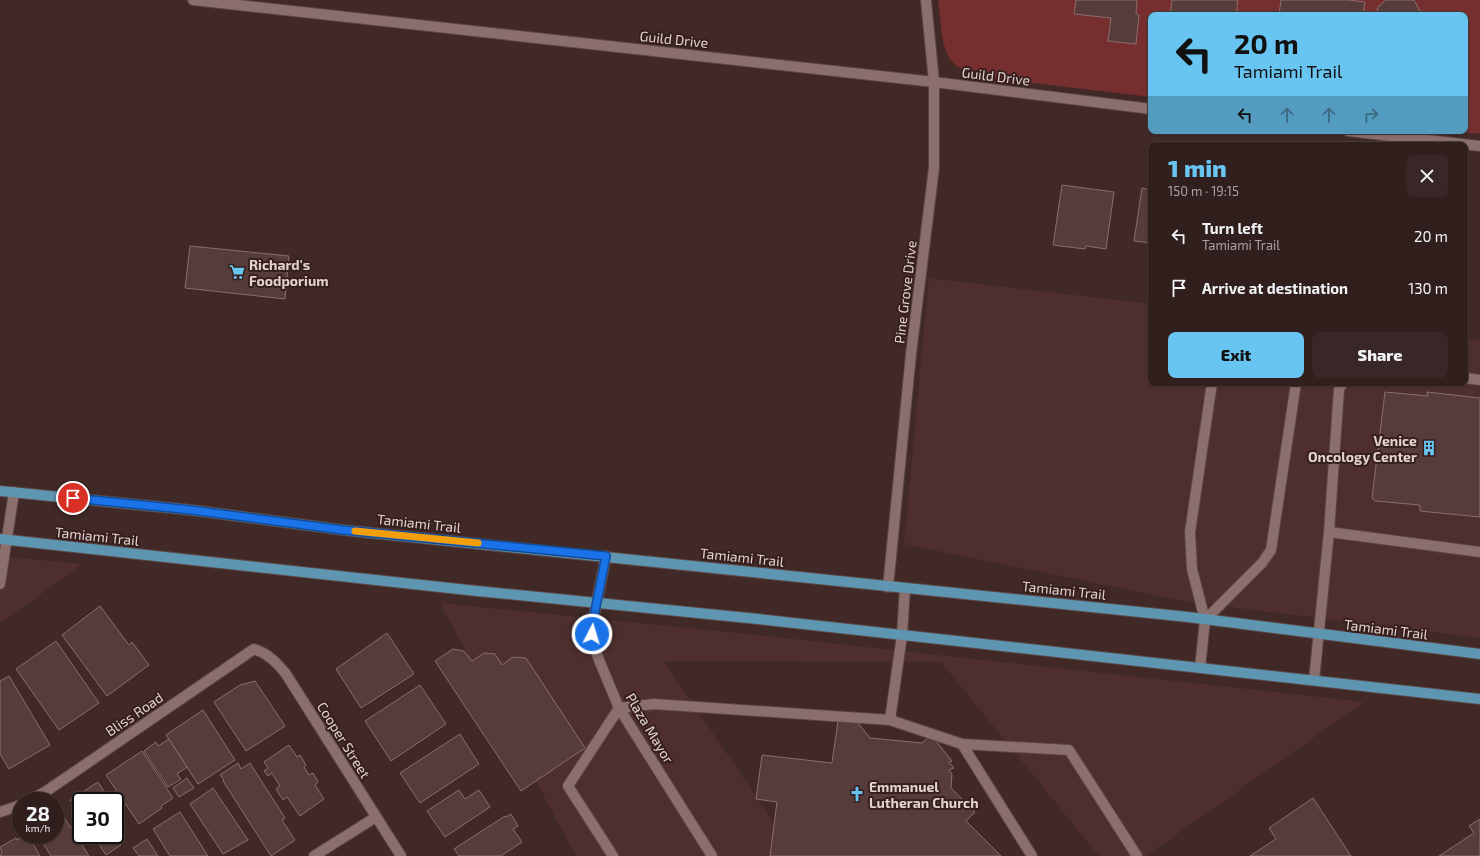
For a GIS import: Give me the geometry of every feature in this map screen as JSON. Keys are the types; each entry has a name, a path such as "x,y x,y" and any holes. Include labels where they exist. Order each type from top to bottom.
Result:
{"main road":[{"name":"Tamiami Trail","path":"0,491 191,510 343,530 606,556 1205,620 1480,654"},
{"name":"Tamiami Trail","path":"4,540 902,635 1480,699"}],"street":[{"name":"Guild Drive","path":"193,0 934,82 1148,109"},
{"name":"Pine Grove Drive","path":"888,587 889,556 911,354 934,168 934,82 926,0"},
{"path":"1374,134 1445,142"},
{"path":"1468,145 1480,146"},
{"path":"1468,378 1480,380"},
{"path":"1200,668 1205,620 1192,569 1190,532 1212,386"},
{"path":"1205,620 1262,563 1271,550 1296,386"},
{"path":"1314,680 1329,532 1339,389 1341,386"},
{"path":"0,584 4,540 14,492"},
{"path":"1329,532 1480,552"},
{"name":"Plaza Mayor","path":"606,556 592,626 593,643 619,708 712,856"},
{"path":"890,720 902,635 905,588"},
{"name":"Bliss Road","path":"45,792 254,649"},
{"name":"Cooper Street","path":"254,649 264,652 277,663 286,674 401,856"},
{"path":"613,856 568,786 619,708 654,704 890,720 962,744 1069,750 1137,856"},
{"path":"962,744 1032,856"},
{"path":"0,812 12,808"},
{"path":"314,856 376,817"}],"shaded area":[{"path":"938,0 1480,0 1480,134 1468,133 1468,12 1148,12 1148,97 975,76 961,69 950,59 944,46"},
{"path":"929,278 1148,304 1148,386 1468,386 1468,339 1480,341 1480,638 1188,602 904,544"},
{"path":"0,556 82,564 0,624"},
{"path":"440,603 758,635 1364,702 1146,856 1099,856 941,662 664,661 796,856 576,856"}],"building":[{"path":"1076,0 1137,0 1136,14 1139,15 1136,44 1108,41 1111,18 1074,14"},
{"path":"1172,0 1238,0 1236,12 1170,12"},
{"path":"1281,0 1348,0 1365,2 1363,12 1279,12"},
{"path":"1385,0 1414,0 1420,11 1426,12 1377,12 1378,6 1380,6"},
{"path":"1062,185 1114,192 1106,249 1086,246 1085,249 1053,245"},
{"path":"1142,188 1148,189 1148,243 1134,241"},
{"name":"Richard's Foodporium","path":"190,246 289,256 285,299 185,288"},
{"name":"Venice Oncology Center","path":"1385,392 1428,396 1427,392 1480,398 1480,517 1420,511 1420,505 1375,501 1372,498"},
{"path":"100,606 129,645 132,642 149,665 107,696 62,635"},
{"path":"387,633 414,674 361,708 336,669"},
{"path":"56,641 99,703 59,730 16,669"},
{"path":"453,649 464,651 472,661 484,653 495,654 502,665 513,657 526,658 585,748 521,791 435,661"},
{"path":"9,676 50,745 9,769 0,754 0,681"},
{"path":"255,681 285,726 246,751 214,702 240,685"},
{"path":"420,685 446,724 391,761 365,721"},
{"path":"203,710 235,760 198,784 166,735"},
{"name":"Emmanuel Lutheran Church","path":"838,721 858,723 870,738 922,743 931,735 952,761 949,762 954,768 949,770 952,774 951,788 975,812 966,821 1001,856 770,856 777,802 756,799 762,755 832,763"},
{"path":"460,734 479,764 420,803 400,773"},
{"path":"169,739 187,767 177,774 181,779 168,787 144,751 156,742 158,746"},
{"path":"289,745 297,757 300,755 306,765 304,767 309,775 313,773 318,782 315,785 324,799 300,816 287,797 283,800 276,789 280,786 272,773 268,776 264,771 268,768 264,762"},
{"path":"142,751 173,798 161,806 162,808 139,824 124,802 124,792 117,792 106,775"},
{"path":"238,763 241,769 250,763 285,818 282,820 295,840 271,856 220,775"},
{"path":"187,778 194,788 179,797 173,788"},
{"path":"98,782 104,792 82,792"},
{"path":"213,788 248,840 223,854 190,804"},
{"path":"459,790 465,799 479,790 490,807 445,837 427,811"},
{"path":"1313,798 1351,856 1250,856 1276,839 1269,828"},
{"path":"180,812 208,856 170,856 153,829"},
{"path":"511,814 518,826 513,829 522,842 501,856 459,856 454,849 505,816 506,817"},
{"path":"64,817 72,830 72,844 81,844 89,856 51,856 44,844 64,844"},
{"path":"1480,819 1480,856 1439,856 1474,833 1469,826"},
{"path":"147,839 158,856 139,856 133,848"},
{"path":"12,840 12,844 33,844 40,856 0,856 2,852 0,847"},
{"path":"99,844 120,844 121,845 106,855"}],"slow traffic":[{"path":"355,531 478,543"}],"place":[{"name":"Richard's Foodporium","path":"237,272"},
{"name":"Venice Oncology Center","path":"1429,448"},
{"name":"Emmanuel Lutheran Church","path":"857,794"}],"route":[{"path":"73,498 191,510 343,530 606,556 592,626 592,634"}]}
